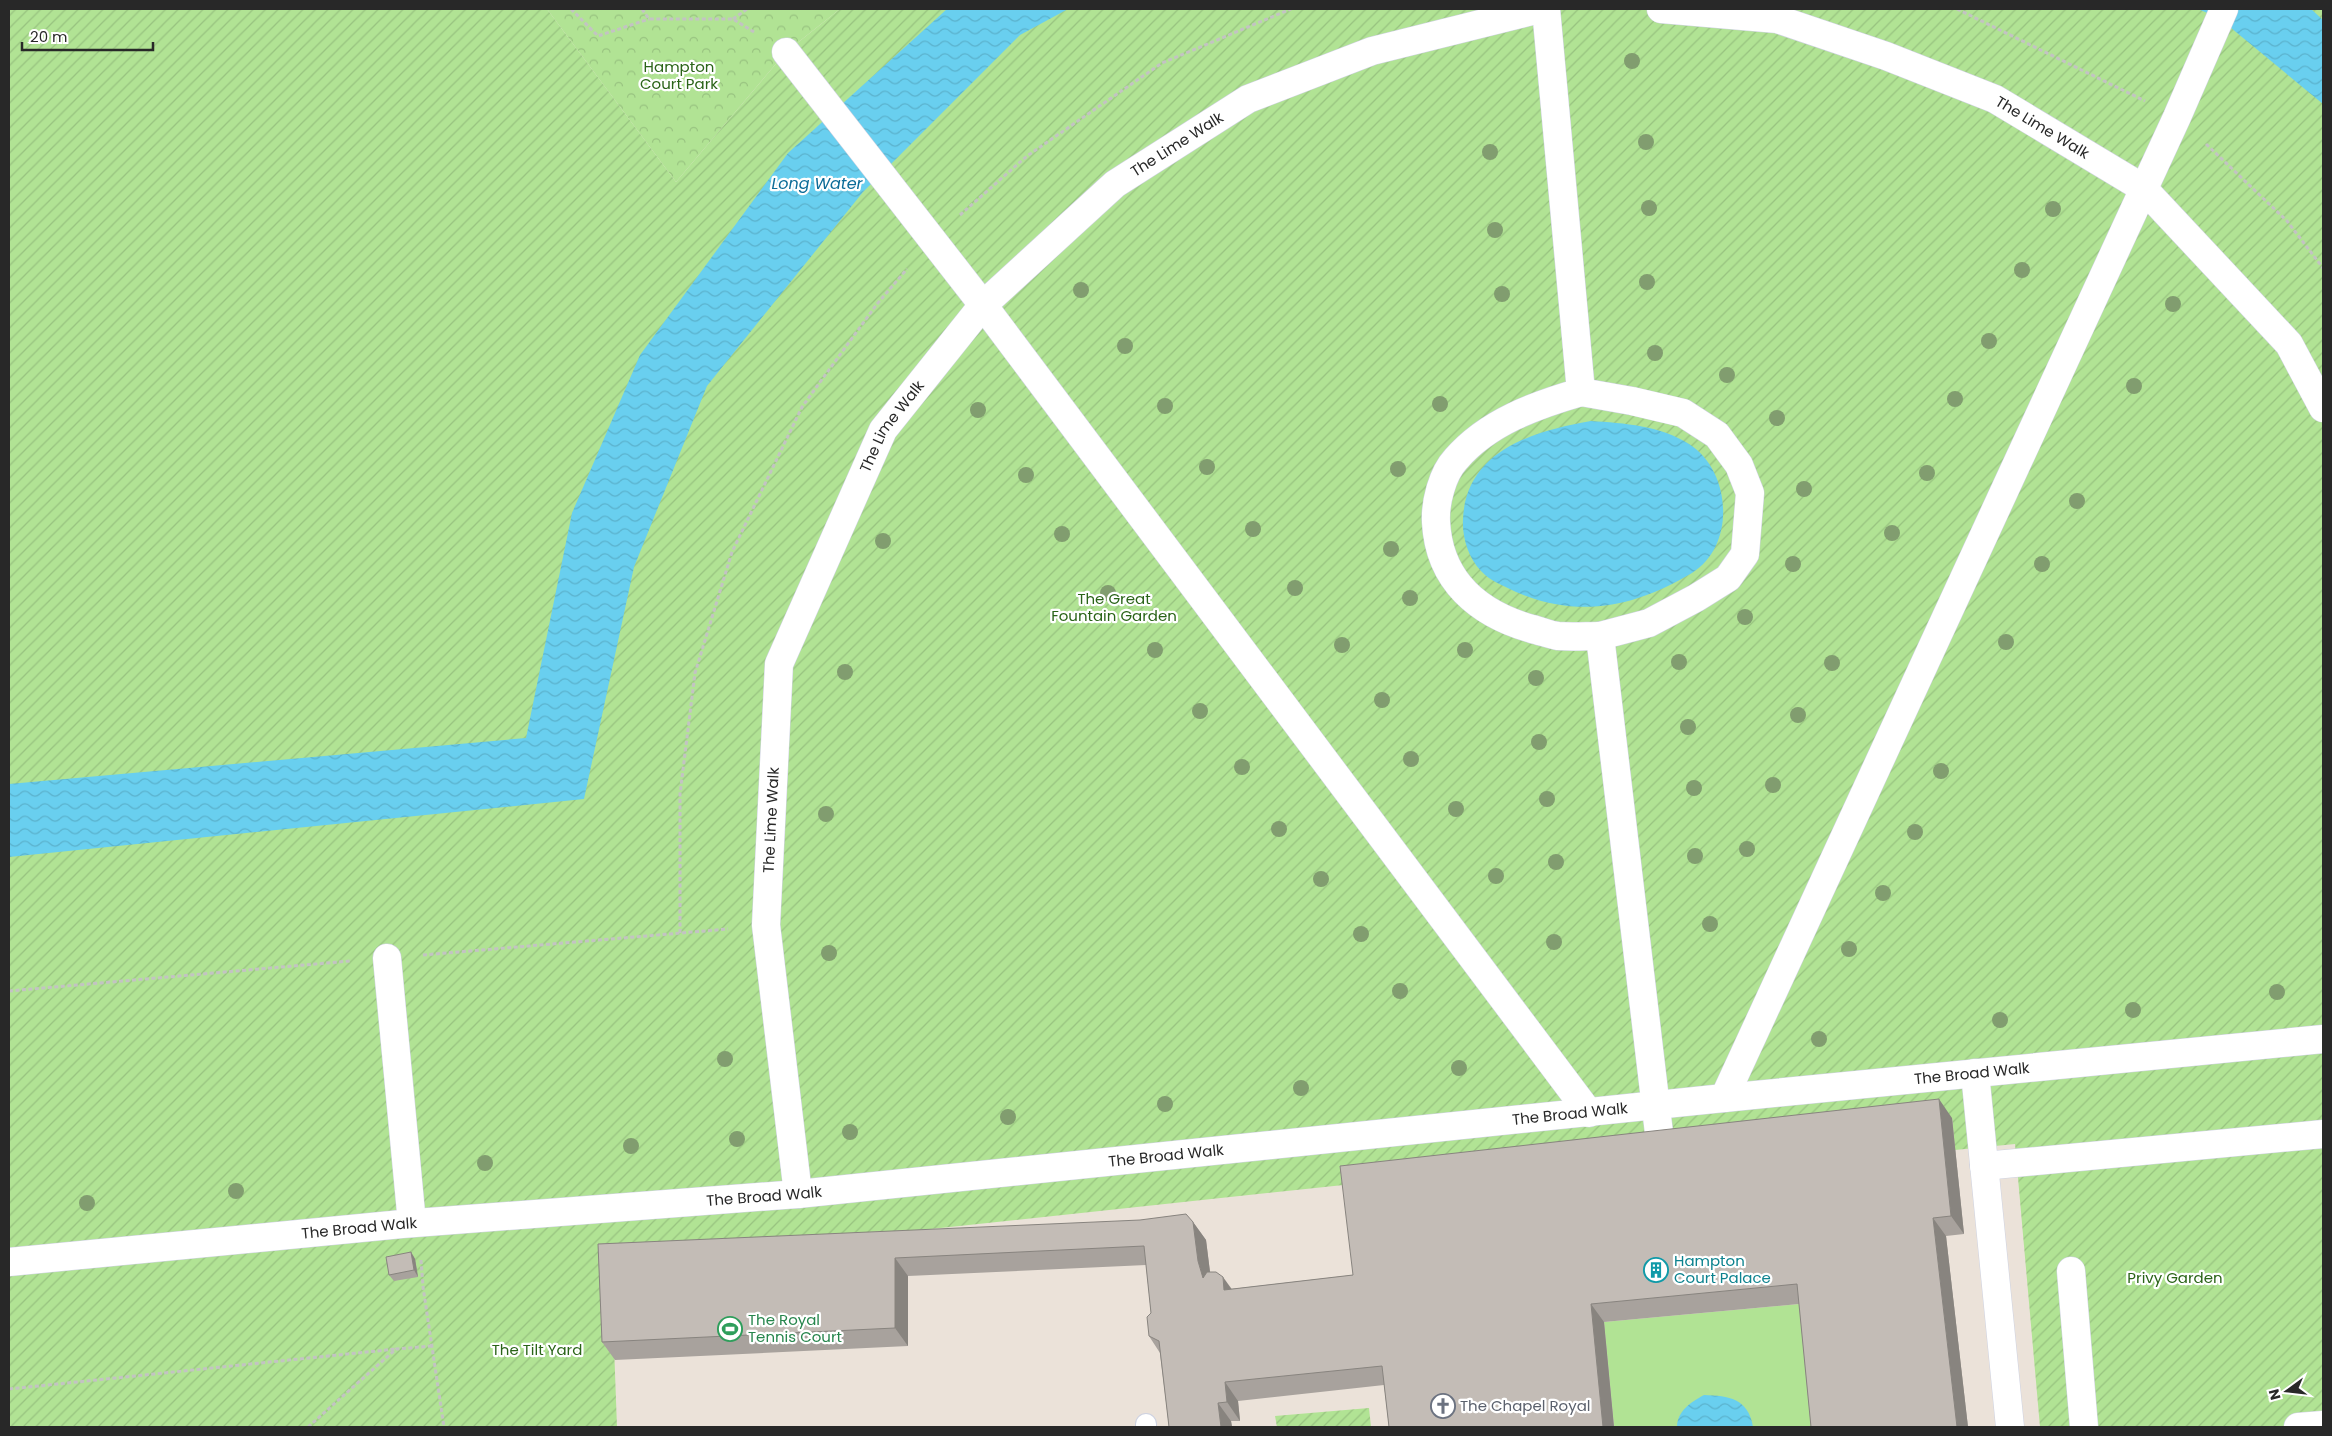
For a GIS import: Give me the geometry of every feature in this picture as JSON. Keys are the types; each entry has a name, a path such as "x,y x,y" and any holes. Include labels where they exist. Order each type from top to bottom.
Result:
{"street":[{"name":"The Lime Walk","path":"798,1194 766,925 779,664 882,430 983,305 1115,184 1248,99 1372,51 1540,9"},
{"path":"1546,9 1581,392"},
{"name":"The Lime Walk","path":"1661,9 1777,19 1886,56 1995,100 2143,188 2289,344 2323,408"},
{"path":"1724,1098 2177,116 2222,14"},
{"path":"786,52 983,305 1589,1113"},
{"path":"1581,392 1683,413 1717,435 1740,465 1750,494 1745,554 1728,578 1696,598 1649,623 1600,636 1558,636 1510,623 1483,608 1464,591 1448,572 1437,542 1438,492 1455,460 1487,430 1539,404 1581,392"},
{"path":"1600,636 1661,1150"},
{"path":"386,958 412,1223"},
{"name":"The Broad Walk","path":"9,1262 412,1223 798,1194 1724,1098 2323,1039"},
{"path":"1975,1073 2010,1427"},
{"path":"1984,1166 2323,1134"},
{"path":"2071,1271 2084,1427"},
{"path":"2298,1427 2323,1425"}],"path":[{"path":"570,9 598,36 649,19 733,19 786,52"},
{"path":"642,9 649,19"},
{"path":"733,19 747,9"},
{"path":"423,1287 444,1427"},
{"path":"9,1389 432,1346"},
{"path":"308,1427 396,1349"}],"green space":[{"name":"The Great Fountain Garden","path":"9,9 547,9 676,182 786,52 840,9 2323,9 2323,1427 2040,1427 2015,1144 1955,1150 1952,1118 611,1263 617,1427 9,1427"},
{"name":"Hampton Court Park","path":"547,9 840,9 786,52 676,182"},
{"path":"1810,1303 1822,1427 1614,1427 1604,1322"},
{"path":"1369,1408 1371,1427 1277,1427 1275,1416"}],"water":[{"name":"Long Water","path":"947,9 1068,9 1020,35 863,192 707,386 634,567 584,799 9,857 9,784 526,738 572,513 640,355 788,153"},
{"path":"2198,9 2311,9 2323,20 2323,104 2219,18"},
{"path":"1591,421 1642,426 1667,433 1689,444 1703,456 1714,472 1723,508 1722,527 1716,545 1706,561 1692,573 1671,585 1649,594 1628,601 1584,607 1539,600 1516,592 1485,575 1473,560 1464,533 1463,519 1467,495 1476,476 1490,460 1526,438 1569,425"},
{"path":"1704,1395 1722,1396 1736,1400 1747,1410 1753,1427 1677,1427 1679,1416 1682,1412"}],"building":[{"name":"Hampton Court Palace","path":"1939,1099 1951,1216 1933,1218 1957,1427 1811,1427 1797,1284 1591,1304 1603,1427 1389,1427 1382,1366 1225,1382 1227,1402 1218,1403 1221,1427 1169,1427 1159,1341 1149,1336 1147,1317 1151,1313 1144,1246 895,1258 895,1328 602,1342 598,1244 1140,1220 1186,1214 1193,1222 1198,1261 1203,1278 1207,1272 1216,1272 1223,1277 1224,1290 1353,1275 1340,1166"},
{"path":"411,1252 414,1270 389,1275 386,1257"}],"place":[{"name":"Hampton Court Palace","path":"1656,1270"},
{"name":"The Royal Tennis Court","path":"730,1329"},
{"name":"The Chapel Royal","path":"1443,1406"}],"park label":[{"name":"Privy Garden","path":"2175,1278"},
{"name":"The Tilt Yard","path":"537,1350"}]}
